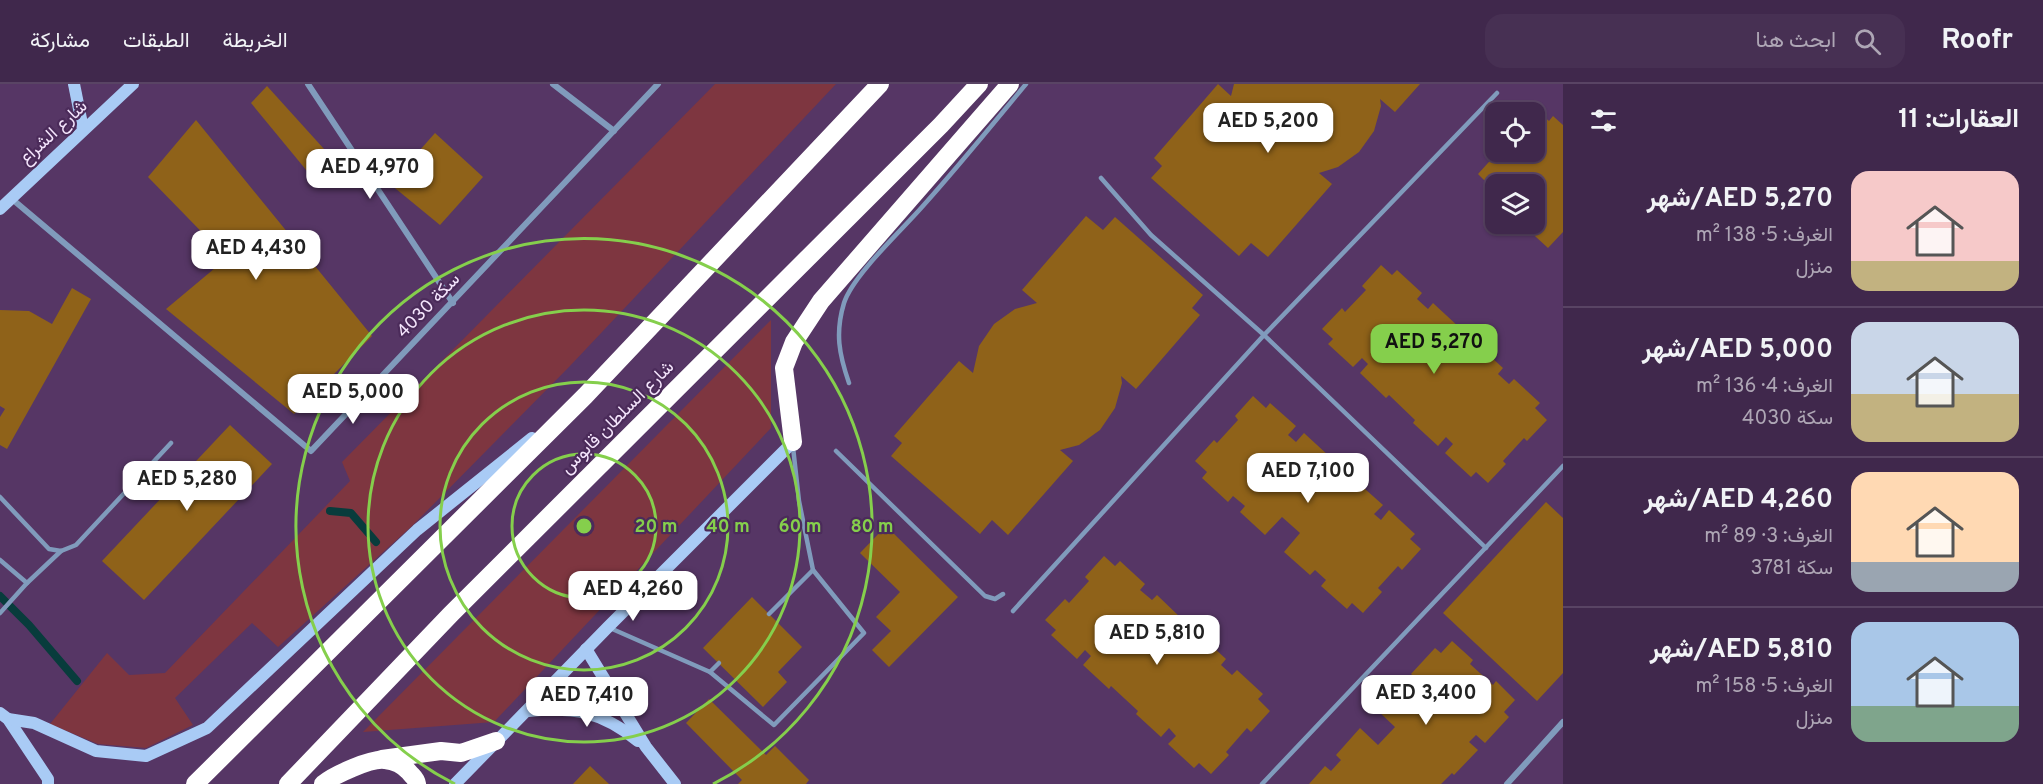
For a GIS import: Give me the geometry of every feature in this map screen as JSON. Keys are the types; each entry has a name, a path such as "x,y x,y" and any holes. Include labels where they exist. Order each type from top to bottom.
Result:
{"highway":[{"path":"195,784 585,396 880,84"},
{"name":"شارع السلطان قابوس","path":"288,784 451,614 933,134 979,84"},
{"path":"793,442 784,368 794,342 822,301 1010,84"},
{"path":"323,784 328,779 357,766 382,759 441,751 461,753 496,741"},
{"path":"382,759 402,765 417,780 417,784"}],"street":[{"path":"74,84 83,129"},
{"name":"شارع الشراع","path":"0,209 133,84"},
{"path":"308,84 453,303"},
{"path":"553,84 614,131"},
{"name":"سكة 4030","path":"11,198 311,451 658,84"},
{"path":"4,716 34,723 96,751 146,756 207,728 417,530 585,396"},
{"path":"455,784 793,442"},
{"path":"586,649 646,747 675,784"},
{"path":"528,711 560,708 592,714 621,727 646,747"},
{"path":"4,716 48,779 48,784"},
{"path":"1507,784 1563,722"}],"lane":[{"path":"849,383 839,355 838,327 845,300 860,276 956,168 1026,84"},
{"path":"1013,611 1264,335 1497,93"},
{"path":"1101,178 1151,235 1264,335 1486,548"},
{"path":"608,627 710,672 774,725 864,633 813,570 799,501 793,442"},
{"path":"0,613 61,551 76,544 171,443"},
{"path":"836,451 985,596 995,599 1003,594"},
{"path":"1262,784 1563,466"},
{"path":"0,497 49,549 61,551"},
{"path":"0,560 27,583"},
{"path":"769,614 813,570"},
{"path":"710,672 718,663"}],"shaded area":[{"path":"715,84 836,84 569,367 412,526 278,647 252,623 175,698 193,725 146,748 98,744 50,724 107,653 129,675 165,673 350,481 342,462"},
{"path":"771,320 771,428 494,722 363,732"}],"building":[{"path":"1218,84 1231,96 1234,84 1420,84 1395,112 1380,99 1381,106 1374,131 1359,152 1338,167 1319,173 1332,184 1268,257 1251,243 1239,256 1151,178 1162,166 1154,158"},
{"path":"267,86 343,170 321,188 251,103"},
{"path":"1553,116 1563,125 1563,232 1548,248 1533,234 1545,234 1545,174 1485,174 1485,181 1478,174 1489,162 1545,162 1545,118 1549,121"},
{"path":"196,120 372,336 294,414 166,309 227,258 148,177"},
{"path":"435,133 483,177 440,225 390,184"},
{"path":"1086,216 1103,230 1115,217 1203,295 1192,308 1200,315 1136,389 1121,376 1122,383 1115,408 1100,430 1079,445 1060,450 1073,461 1008,535 992,520 980,534 891,456 902,443 894,436 959,361 973,373 979,346 994,324 1015,309 1037,303 1022,290"},
{"path":"1381,265 1392,275 1397,270 1422,293 1417,299 1428,309 1433,303 1460,328 1443,346 1461,363 1478,345 1503,368 1498,374 1509,384 1514,379 1540,403 1535,408 1547,420 1527,441 1524,438 1503,461 1506,464 1488,483 1476,472 1471,477 1445,453 1453,444 1446,437 1438,446 1413,423 1415,420 1389,395 1386,398 1360,373 1368,364 1362,358 1353,367 1328,344 1333,339 1322,329 1342,308 1345,312 1366,290 1362,286"},
{"path":"72,288 91,299 7,449 0,445 0,417 5,409 0,406 0,310 29,311 52,324"},
{"path":"1253,396 1266,408 1270,403 1296,426 1288,435 1296,442 1304,433 1329,456 1327,459 1383,505 1374,514 1381,520 1389,510 1415,534 1410,539 1421,549 1402,570 1398,566 1378,588 1382,592 1363,613 1352,603 1347,609 1321,586 1326,580 1315,570 1310,575 1284,552 1300,533 1282,517 1265,535 1240,512 1245,506 1233,496 1228,502 1202,478 1207,472 1195,461 1214,440 1217,443 1238,420 1235,416"},
{"path":"230,425 272,464 144,600 102,561"},
{"path":"1546,502 1563,518 1563,673 1537,701 1443,613"},
{"path":"886,526 958,597 889,667 872,650 891,631 876,617 900,592 860,553"},
{"path":"1104,556 1115,566 1120,561 1145,584 1140,590 1152,600 1157,595 1182,619 1166,637 1184,654 1201,636 1226,659 1221,665 1232,675 1237,670 1263,694 1258,699 1270,711 1251,732 1247,728 1226,752 1229,755 1211,774 1199,763 1194,768 1168,744 1176,736 1169,728 1161,737 1111,686 1109,689 1083,665 1091,656 1085,650 1077,659 1051,635 1056,630 1045,620 1065,599 1069,603 1089,581 1085,577"},
{"path":"752,597 802,647 778,672 787,682 763,707 703,648"},
{"path":"1452,641 1473,660 1470,664 1493,685 1496,681 1515,700 1504,712 1509,717 1485,743 1476,735 1469,742 1478,750 1454,775 1452,773 1441,784 1309,784 1325,766 1331,771 1341,760 1336,755 1360,728 1378,745 1395,727 1377,710 1400,685 1406,690 1417,679 1411,674 1435,648 1441,653"},
{"path":"709,699 766,755 775,746 809,780 806,784 738,784 742,780 686,723"},
{"path":"590,766 609,784 573,784"}],"waterway":[{"path":"330,511 351,513 376,542"},
{"path":"0,596 29,625 77,681"}]}
